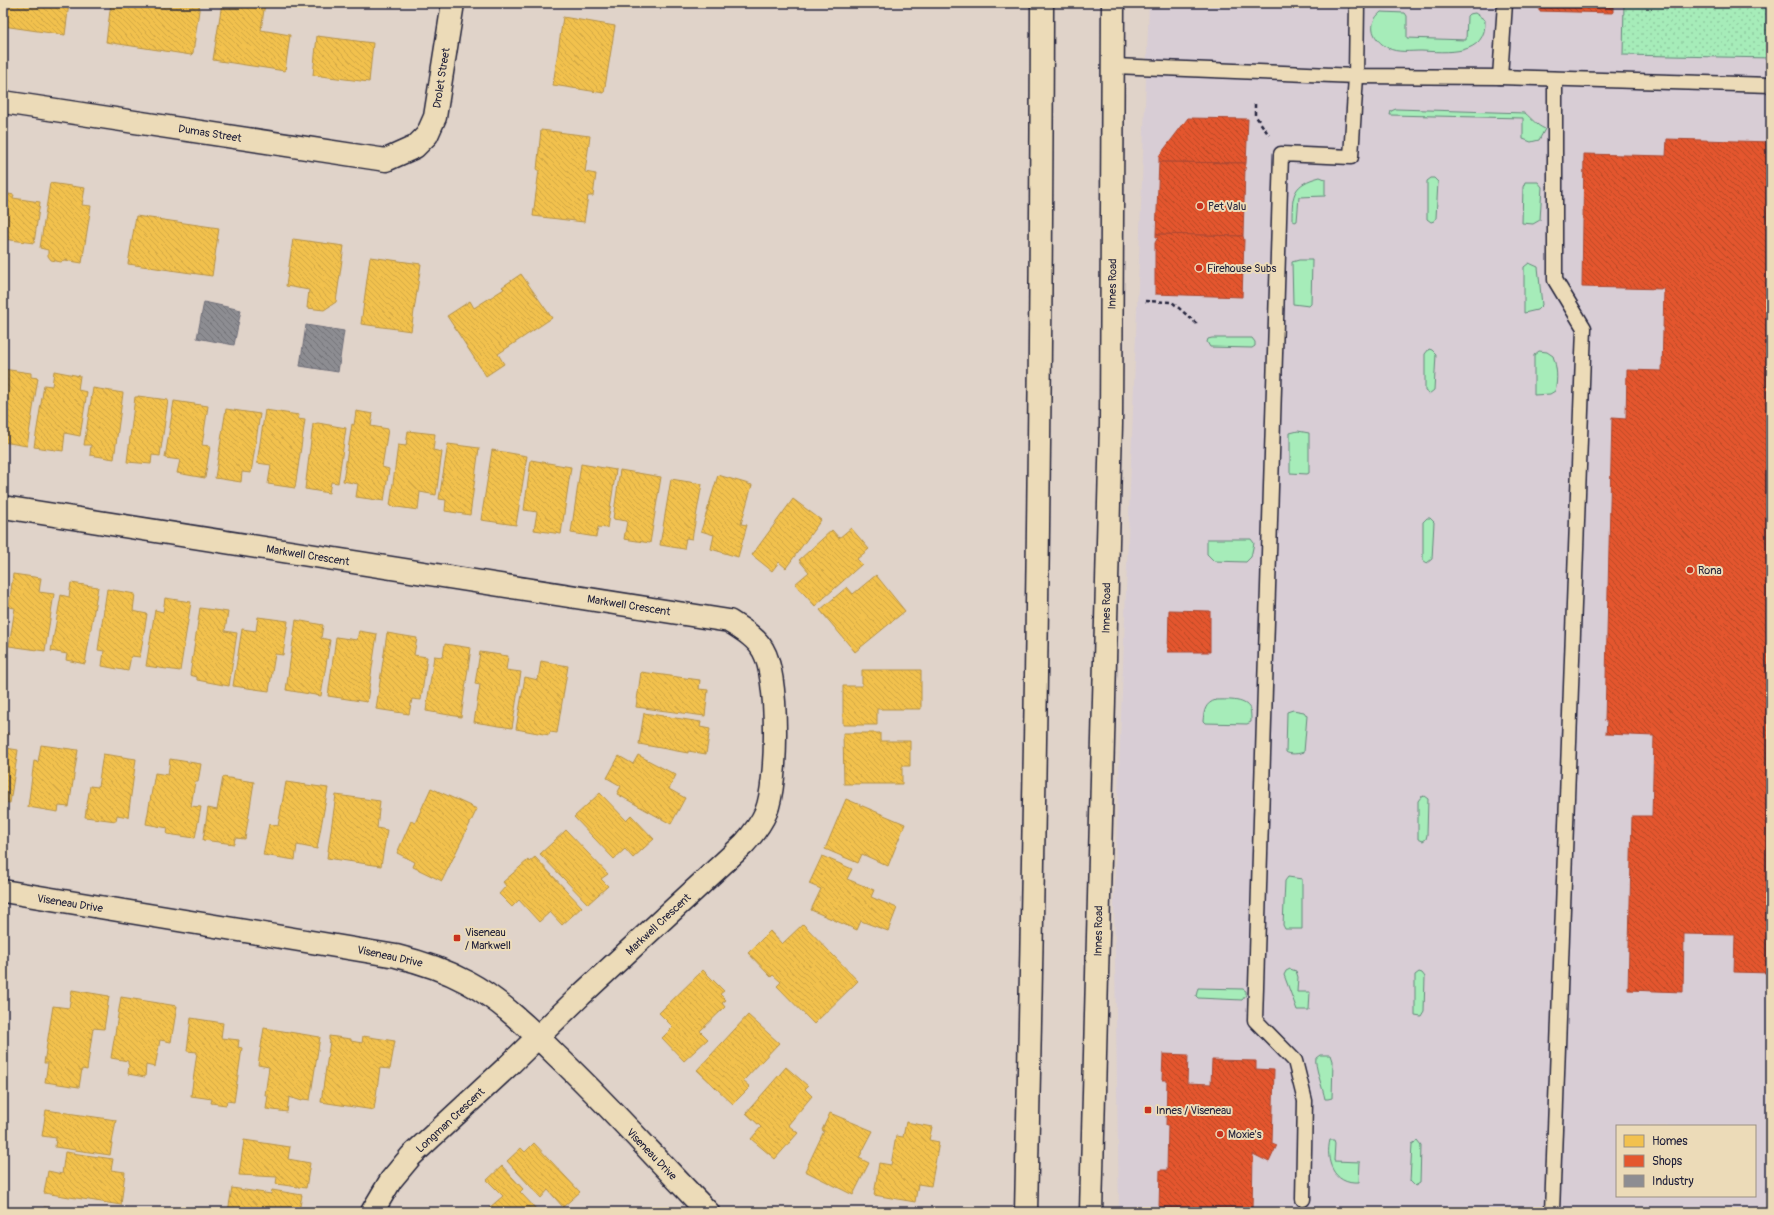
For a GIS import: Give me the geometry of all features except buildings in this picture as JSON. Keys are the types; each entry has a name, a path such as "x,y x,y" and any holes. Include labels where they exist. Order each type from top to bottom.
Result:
{"street":[{"name":"Drolet Street","path":"415,147 427,135 435,117 453,3"},
{"path":"1026,1212 1035,768 1042,248 1042,3"},
{"name":"Innes Road","path":"1091,1212 1111,424 1114,66 1113,3"},
{"name":"Dumas Street","path":"3,102 386,160 415,147"},
{"name":"Markwell Crescent","path":"3,507 729,620 748,633 763,650 774,684 774,772 772,792 766,811 757,829 744,844 537,1036"},
{"name":"Viseneau Drive","path":"3,891 396,956 427,964 468,982 504,1008 537,1036 591,1089 650,1153 708,1212"},
{"name":"Longman Crescent","path":"372,1212 392,1180 412,1156 507,1067 537,1036"}],"lane":[{"path":"1303,1199 1305,1101 1295,1061 1255,1020 1281,154 1351,157 1356,76 1356,3"},
{"path":"1500,77 1505,3"},
{"path":"1114,66 1356,76 1500,77 1771,85"},
{"path":"1552,1212 1584,328 1555,280 1555,79"}],"path":[{"path":"1255,104 1255,114 1281,154"},
{"path":"1145,301 1172,302 1197,324"}],"shaded area":[{"path":"1149,3 1771,3 1771,1212 1119,1212 1114,896"}],"green space":[{"path":"1624,3 1771,3 1771,58 1623,55"},
{"path":"1381,12 1405,13 1407,16 1407,38 1466,40 1467,16 1475,13 1485,20 1484,32 1479,41 1463,50 1442,52 1396,51 1388,48 1378,41 1373,32 1376,17"},
{"path":"1396,109 1525,113 1545,129 1539,140 1531,142 1523,139 1523,118 1390,115 1391,111"},
{"path":"1320,177 1325,179 1325,196 1299,197 1297,221 1295,222 1292,220 1292,211 1296,191 1304,183"},
{"path":"1434,178 1438,182 1436,218 1431,222 1427,219 1427,181"},
{"path":"1525,182 1538,182 1542,187 1540,220 1533,224 1522,223 1523,187"},
{"path":"1299,260 1312,260 1311,304 1309,306 1293,304 1292,262"},
{"path":"1529,263 1538,267 1542,305 1537,310 1524,313 1524,267"},
{"path":"1252,338 1255,342 1255,346 1252,348 1210,347 1207,342 1208,339"},
{"path":"1429,349 1436,354 1434,390 1429,394 1425,391 1425,354"},
{"path":"1539,351 1547,352 1553,356 1557,373 1557,382 1555,391 1550,394 1534,395 1534,355"},
{"path":"1298,431 1309,433 1309,473 1307,474 1290,473 1290,433"},
{"path":"1427,518 1430,518 1434,522 1432,559 1427,563 1423,560 1423,522"},
{"path":"1207,539 1251,539 1254,543 1251,557 1246,562 1214,561 1207,554"},
{"path":"1216,700 1234,700 1244,703 1250,709 1251,722 1247,724 1205,723 1203,721 1207,705"},
{"path":"1293,710 1304,712 1307,716 1304,752 1290,754 1286,752 1287,712"},
{"path":"1424,796 1428,799 1427,835 1426,839 1423,841 1418,839 1418,801"},
{"path":"1288,877 1302,879 1302,929 1285,929 1283,925 1285,881"},
{"path":"1290,969 1296,971 1298,977 1297,992 1310,992 1309,1010 1297,1010 1284,975 1286,971"},
{"path":"1419,972 1425,977 1424,1011 1421,1016 1415,1015 1415,975"},
{"path":"1198,988 1243,989 1246,991 1246,995 1242,1000 1198,998 1196,996"},
{"path":"1320,1055 1331,1055 1333,1061 1332,1098 1328,1099 1325,1099 1316,1066 1316,1058"},
{"path":"1330,1140 1334,1140 1335,1143 1334,1161 1360,1162 1359,1183 1350,1183 1337,1176 1330,1163"},
{"path":"1417,1141 1421,1146 1420,1183 1415,1186 1410,1181 1412,1144"}],"place":[{"name":"Pet Valu","path":"1200,206"},
{"name":"Firehouse Subs","path":"1199,268"},
{"name":"Rona","path":"1690,570"},
{"name":"Viseneau / Markwell","path":"457,938"},
{"name":"Innes / Viseneau","path":"1148,1110"},
{"name":"Moxie's","path":"1220,1134"}]}
